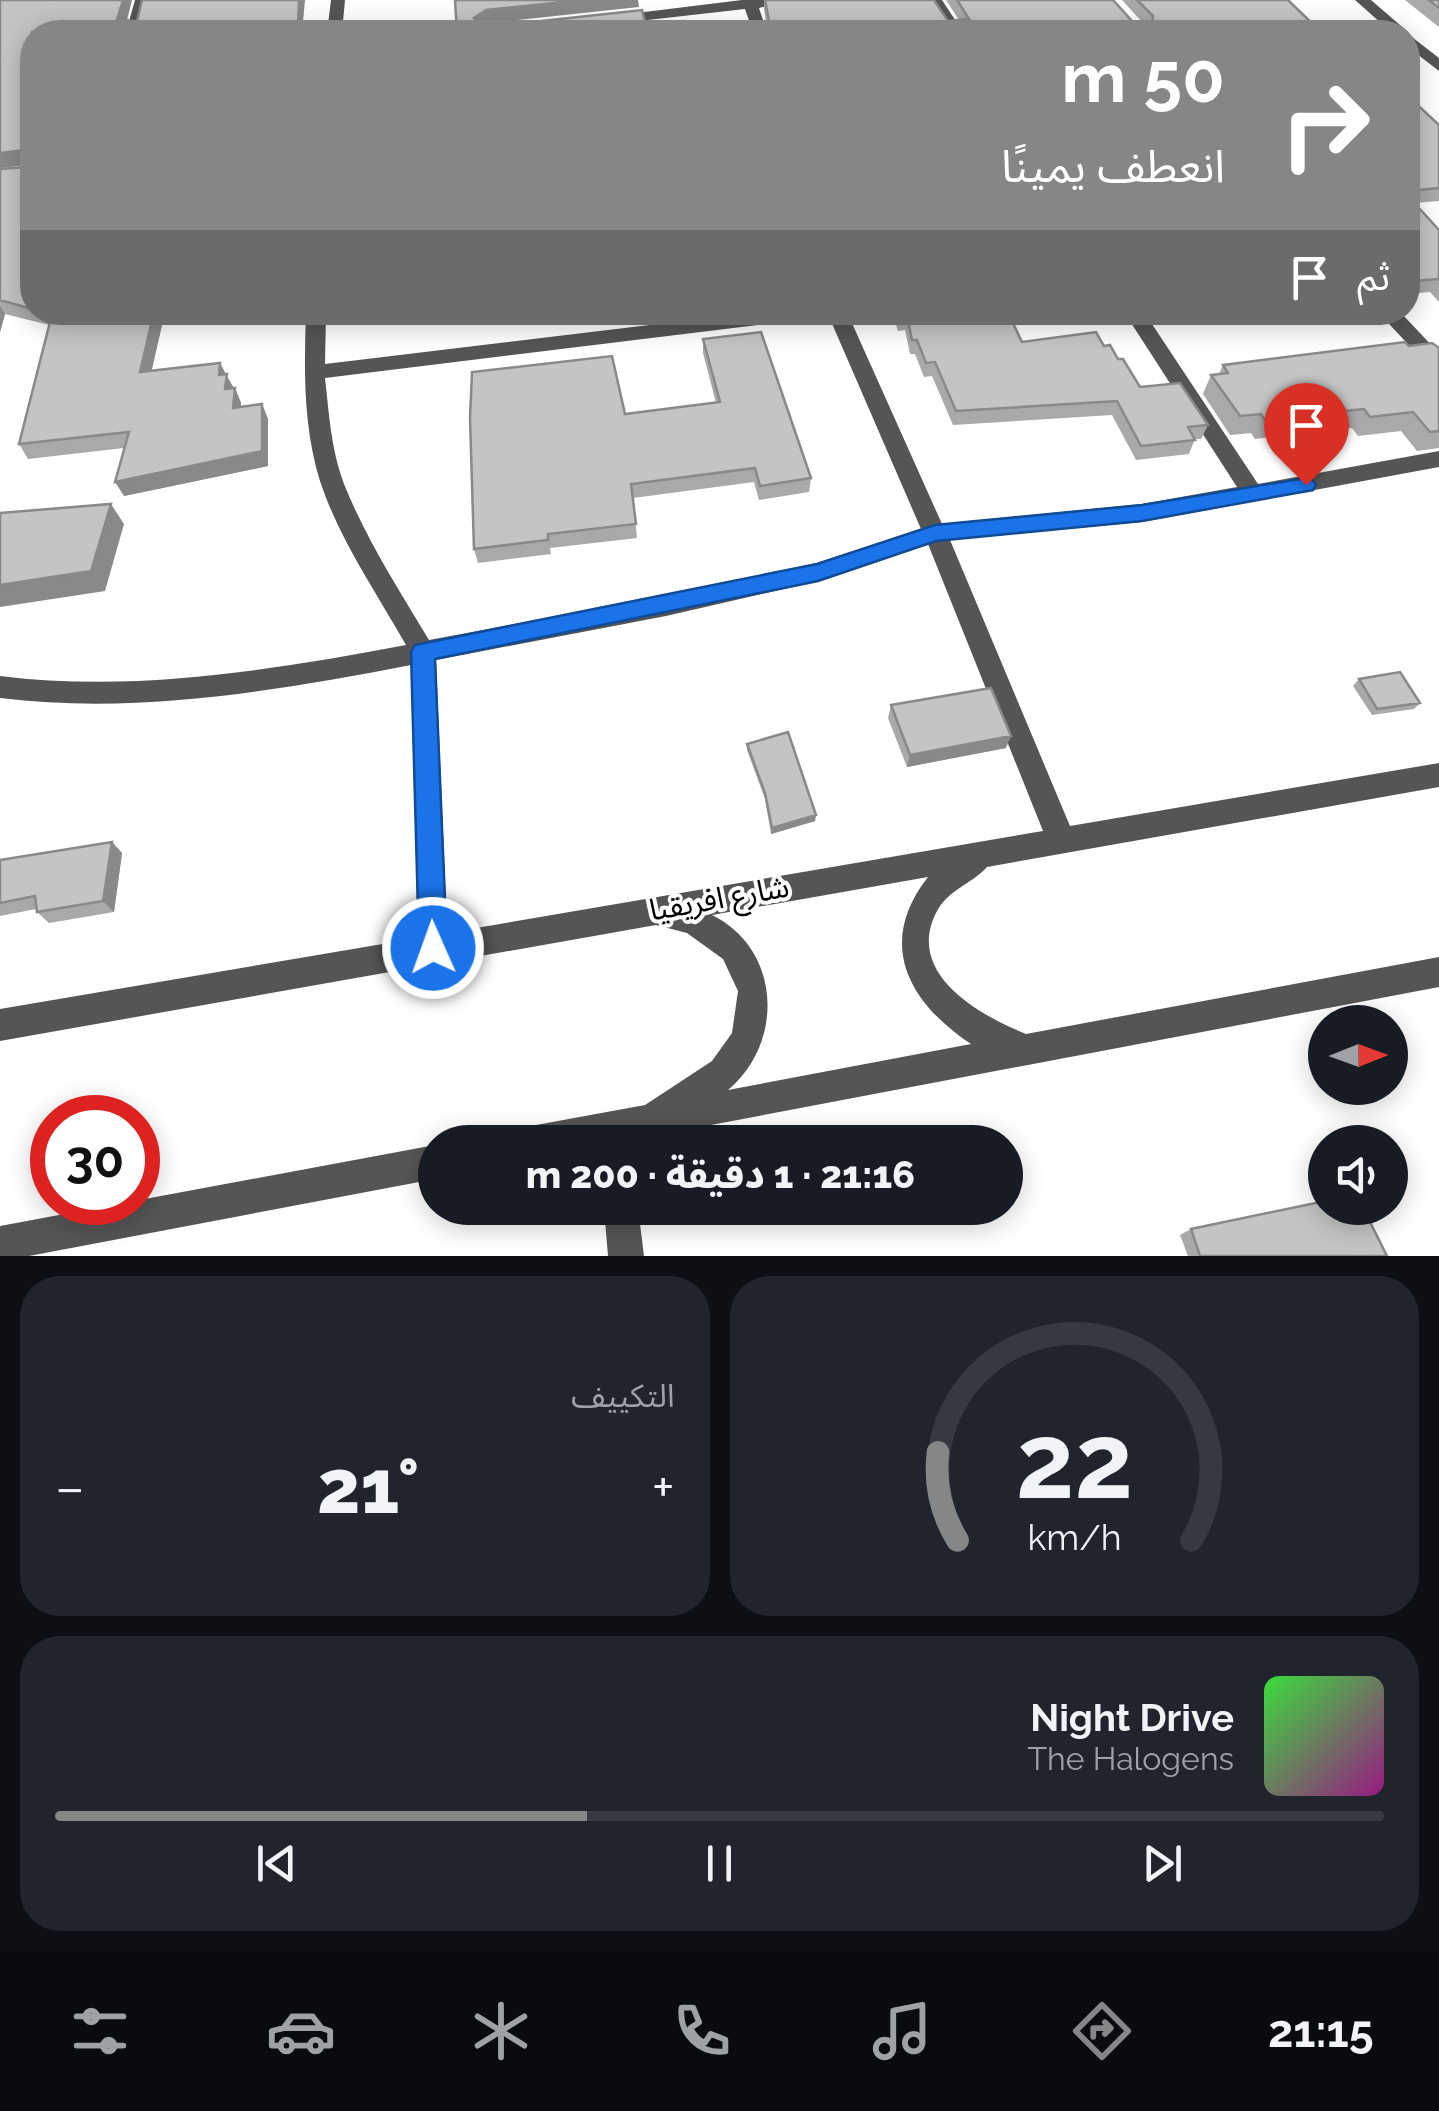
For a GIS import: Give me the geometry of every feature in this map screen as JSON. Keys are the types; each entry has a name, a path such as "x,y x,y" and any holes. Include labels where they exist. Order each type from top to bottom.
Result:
{"street":[{"path":"613,20 786,0"},
{"path":"1362,0 1386,20"},
{"path":"316,325 314,372 320,434 332,482 361,545 423,652 433,948"},
{"path":"620,325 622,335"},
{"path":"314,372 706,325"},
{"path":"842,325 935,533 1061,839"},
{"path":"1143,325 1254,494"},
{"path":"1401,325 1439,365"},
{"path":"0,686 63,696 118,695 301,675 818,572 935,533 1142,513 1439,459"},
{"name":"شارع افريقيا","path":"0,1025 1439,775"},
{"path":"1003,850 955,870 934,887 921,910 915,937 920,967 934,996 956,1020 984,1038 1016,1046 1048,1045"},
{"path":"621,916 679,915 705,924 727,939 744,960 754,987 754,1016 745,1044 728,1068 634,1125"},
{"path":"654,1125 1048,1045 1439,972"},
{"path":"0,1244 418,1165"},
{"path":"623,1225 626,1256"}],"building":[{"path":"0,0 123,0 117,20 20,20 20,150 0,153"},
{"path":"142,0 299,0 298,20 137,20"},
{"path":"455,0 583,0 486,10 476,20 456,20"},
{"path":"765,0 934,0 947,20 769,20"},
{"path":"957,0 1113,0 1131,20 958,20 969,19"},
{"path":"1137,0 1288,0 1309,20 1152,20"},
{"path":"642,10 645,20 550,20"},
{"path":"1420,107 1439,125 1439,188 1420,190"},
{"path":"20,167 20,306 0,300 0,169"},
{"path":"1420,209 1439,230 1439,279 1420,280"},
{"path":"49,325 151,325 140,372 220,363 219,375 227,374 225,389 235,388 233,408 262,404 262,451 115,482 129,432 19,444"},
{"path":"909,325 1014,325 1022,342 1096,332 1104,346 1110,345 1118,359 1123,359 1140,387 1180,383 1208,425 1188,427 1195,440 1141,446 1117,401 956,411 935,362 926,363 917,340 912,340"},
{"path":"761,332 811,478 760,486 755,468 631,484 636,524 548,534 548,540 474,549 472,372 612,356 625,414 720,402 703,339"},
{"path":"1405,342 1409,346 1432,343 1439,348 1439,431 1430,432 1413,412 1370,417 1364,409 1264,419 1261,414 1240,416 1211,375 1228,373 1223,365"},
{"path":"111,504 91,571 0,585 0,513"},
{"path":"1400,672 1420,703 1377,709 1359,679"},
{"path":"991,688 1011,736 910,755 891,705"},
{"path":"788,732 816,815 772,828 765,793 747,744"},
{"path":"112,842 103,901 37,912 35,896 0,903 0,860"},
{"path":"1308,1205 1308,1225 1372,1225 1387,1256 1200,1256 1191,1229"}],"route":[{"path":"433,948 423,652 666,606 818,572 935,533 1142,513 1306,485"}]}
